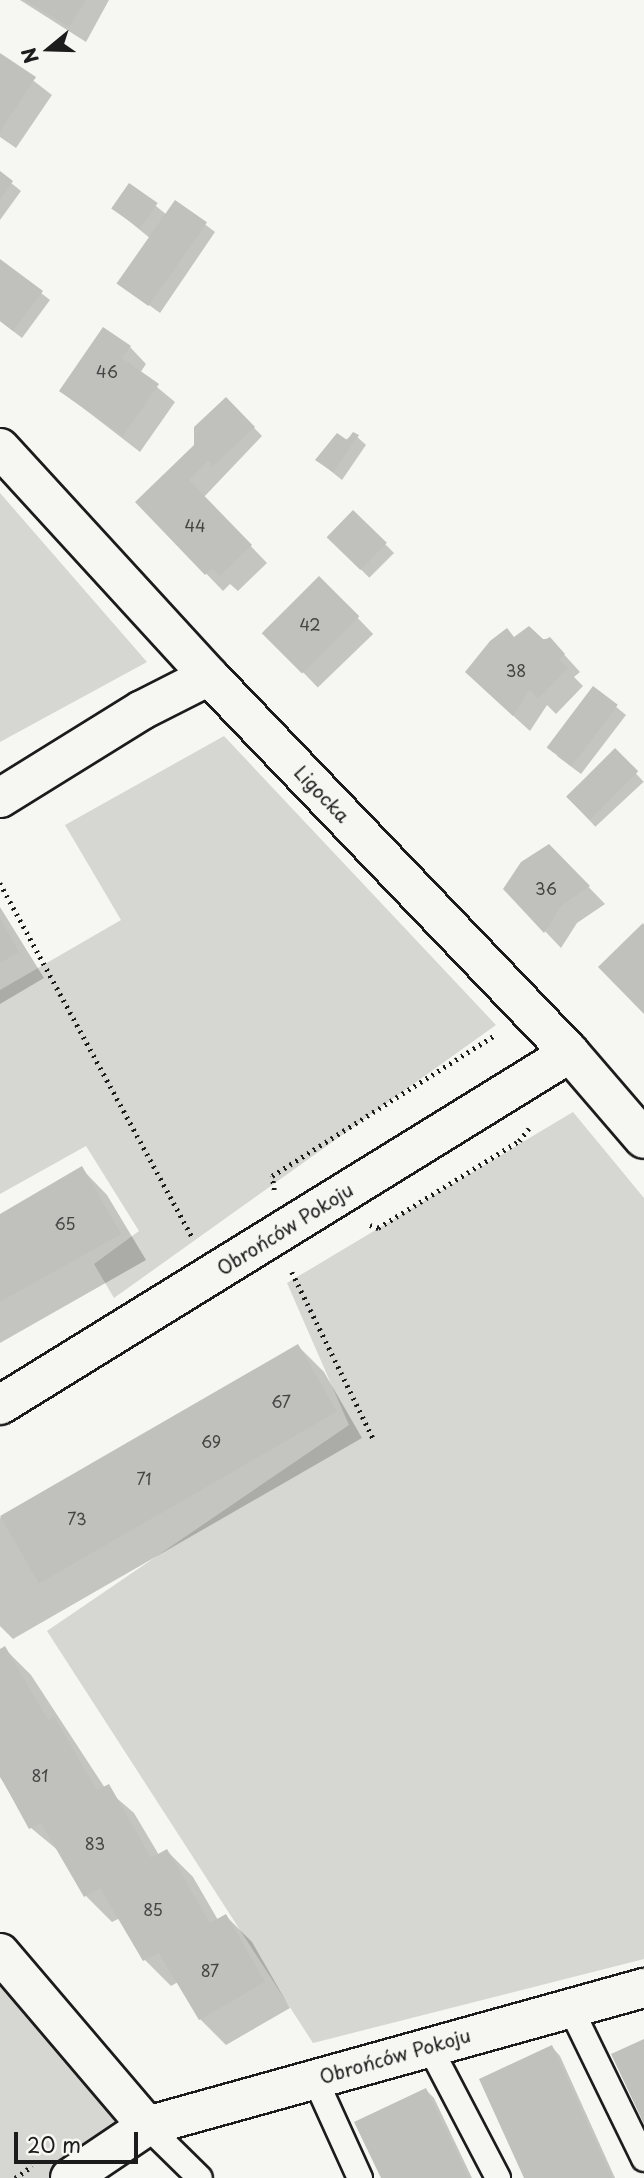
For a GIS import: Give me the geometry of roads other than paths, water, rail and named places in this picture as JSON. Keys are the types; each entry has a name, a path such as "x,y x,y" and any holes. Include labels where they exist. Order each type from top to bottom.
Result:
{"street":[{"name":"Ligocka","path":"0,448 209,676 570,1053 644,1139"},
{"path":"0,798 142,710 209,676"},
{"name":"Obrońców Pokoju","path":"0,1405 570,1053"},
{"path":"0,1953 147,2126"},
{"name":"Obrońców Pokoju","path":"70,2178 147,2126 644,1988"}],"lane":[{"path":"570,2007 644,2159"},
{"path":"429,2046 498,2178"},
{"path":"315,2079 360,2178"},
{"path":"147,2126 200,2178"}]}
